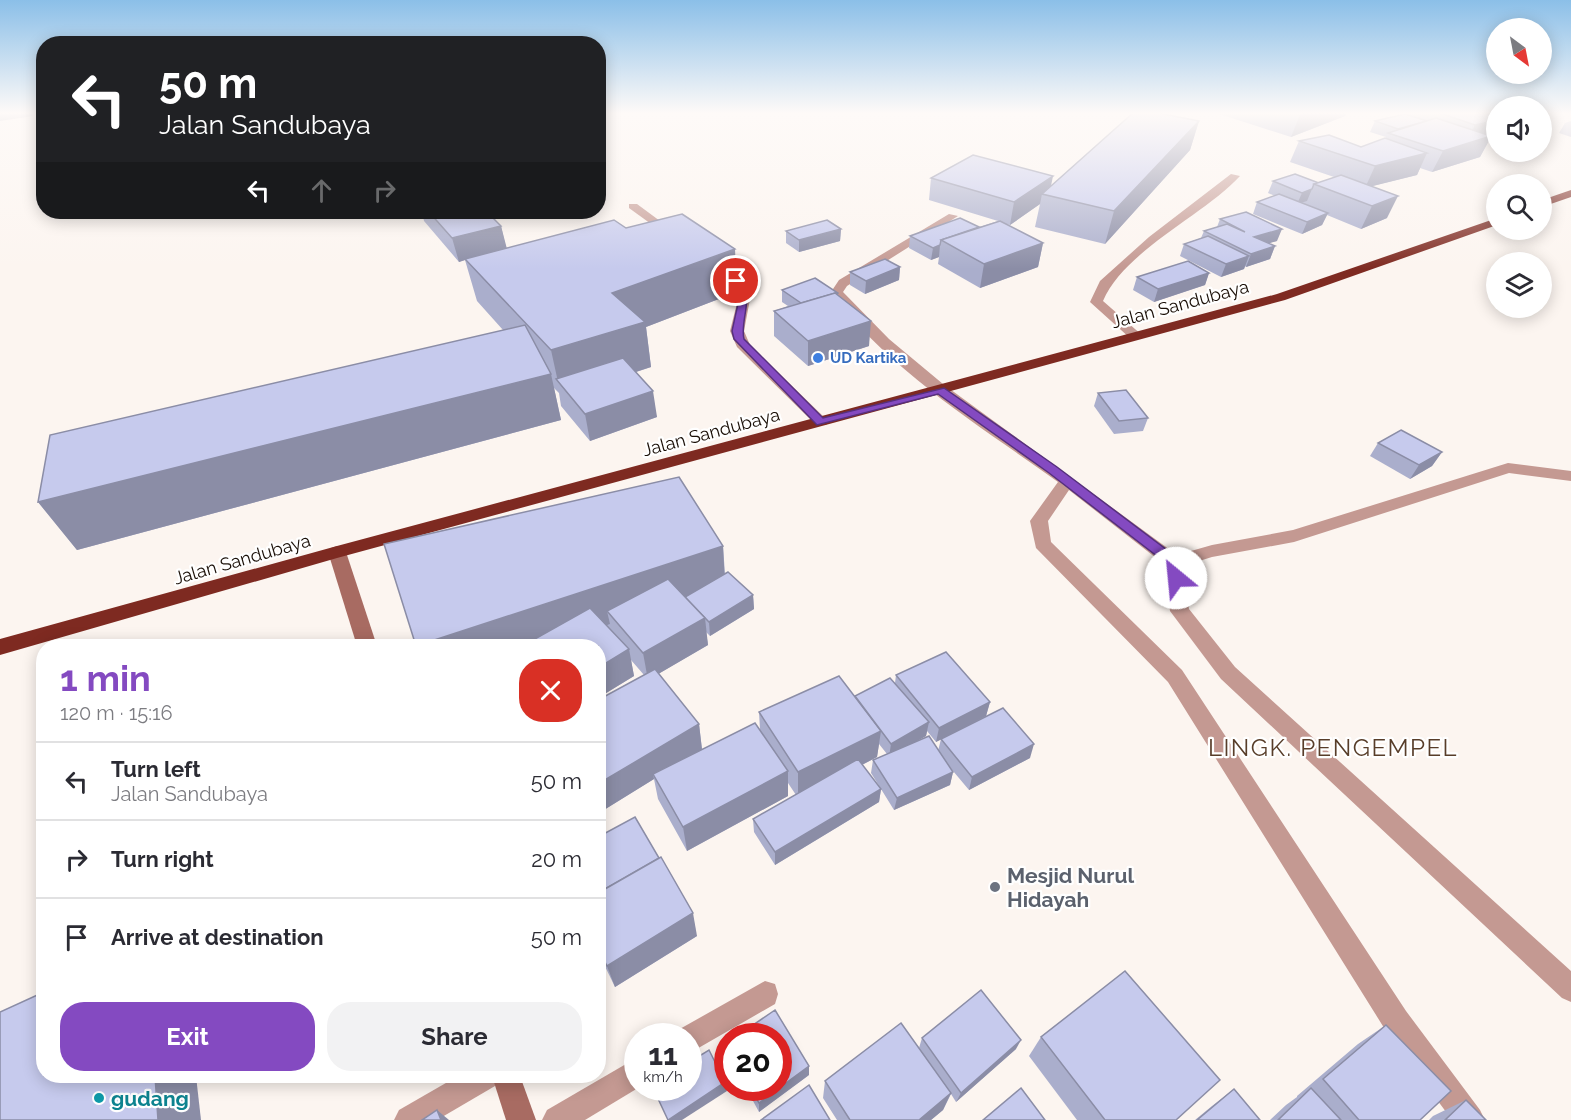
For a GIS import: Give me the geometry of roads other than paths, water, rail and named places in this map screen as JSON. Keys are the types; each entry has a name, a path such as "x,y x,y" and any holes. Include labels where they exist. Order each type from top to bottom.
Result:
{"highway":[{"path":"1552,200 1571,193"},
{"name":"Jalan Sandubaya","path":"0,647 337,552 1281,297 1486,225"}],"street":[{"path":"1136,336 1096,302 1104,284 1153,239 1235,176"},
{"path":"633,206 680,240"},
{"path":"953,216 843,283 837,292 852,311 940,390 1174,562 1180,611 1228,673 1571,989"},
{"path":"708,261 740,287 744,299 737,331 744,347 821,422"},
{"path":"1174,562 1212,551 1294,536 1508,468 1571,476"},
{"path":"1060,476 1039,521 1042,544 1175,676 1396,1021 1470,1120"},
{"path":"337,552 365,639"},
{"path":"702,1032 765,994"},
{"path":"557,1120 624,1079"},
{"path":"409,1120 473,1083"},
{"path":"508,1083 521,1120"}],"place":[{"name":"UD Kartika","path":"818,358"},
{"name":"Mesjid Nurul Hidayah","path":"995,887"},
{"name":"gudang","path":"99,1098"}],"district":[{"name":"LINGK. PENGEMPEL","path":"1333,747"}]}
